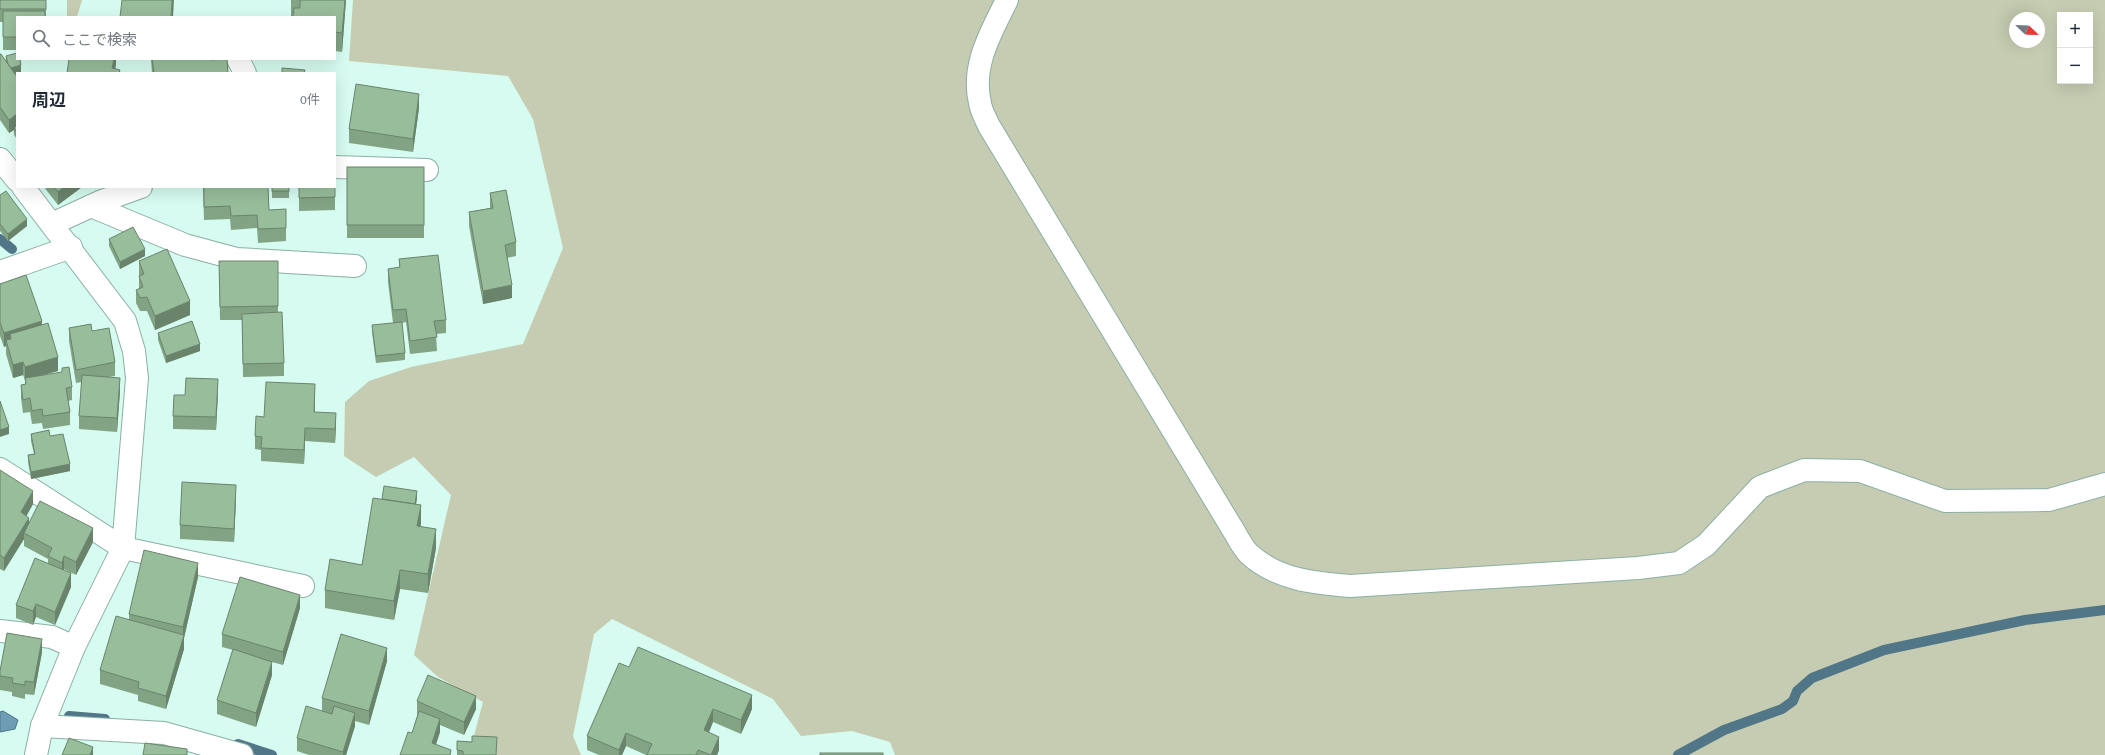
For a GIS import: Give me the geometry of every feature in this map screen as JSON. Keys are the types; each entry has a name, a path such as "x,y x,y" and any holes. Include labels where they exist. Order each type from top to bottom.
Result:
{"street":[{"path":"1007,0 982,51 978,77 980,103 989,126 1248,553 1277,573 1308,582 1350,586 1638,568 1679,563 1706,545 1760,487 1804,470 1860,471 1945,501 2049,500 2105,484"},
{"path":"238,60 244,72"},
{"path":"0,159 16,179"},
{"path":"336,167 427,170"},
{"path":"24,188 126,321 134,352 137,378 123,548 74,647 42,726 36,755"},
{"path":"52,224 91,206 138,188"},
{"path":"91,206 185,245 237,258 355,266"},
{"path":"0,272 70,247"},
{"path":"0,469 123,548 303,586"},
{"path":"0,631 52,637 74,647"},
{"path":"42,726 164,733 242,755"}],"green space":[{"path":"67,0 82,0 77,16 67,16"},
{"path":"353,0 2105,0 2105,755 895,755 890,742 852,731 801,736 773,699 612,619 594,634 573,736 581,755 487,755 472,743 483,702 438,677 414,655 451,495 414,457 376,477 344,456 345,402 369,381 411,367 523,344 563,248 533,119 508,76 349,61"}],"water":[{"path":"3,711 18,720 15,729 0,732 0,712"}],"building":[{"path":"0,0 46,0 46,9 0,9"},
{"path":"122,0 172,0 171,16 120,16"},
{"path":"300,0 345,0 342,33 336,32 336,16 293,16 294,8 300,8"},
{"path":"3,11 45,11 45,16 16,16 16,37 3,37"},
{"path":"16,53 16,60 20,60 21,65 11,68 8,64 6,56"},
{"path":"1,54 16,76 16,115 9,120 0,107"},
{"path":"69,60 114,60 112,68 120,70 119,72 67,72"},
{"path":"152,60 227,60 228,72 154,72"},
{"path":"282,68 305,70 304,72 282,72"},
{"path":"356,84 419,94 413,139 349,129"},
{"path":"347,167 424,167 424,225 347,225"},
{"path":"55,188 63,188 58,192"},
{"path":"204,188 268,188 269,210 286,209 286,228 258,229 257,215 231,216 230,206 204,207"},
{"path":"272,188 289,188 289,191 272,191"},
{"path":"299,188 335,188 335,197 299,198"},
{"path":"506,190 516,242 505,245 512,285 483,291 469,212 493,208 490,193"},
{"path":"6,191 27,219 8,234 0,224 0,195"},
{"path":"133,227 145,249 120,262 109,239"},
{"path":"167,249 190,301 155,316 147,297 140,298 136,290 143,287 139,276 144,274 139,261"},
{"path":"438,255 446,320 434,321 437,337 410,341 406,309 393,310 388,269 400,267 399,259"},
{"path":"219,261 278,261 278,306 220,307"},
{"path":"26,275 42,321 4,333 0,323 0,284"},
{"path":"282,312 284,363 243,364 242,314"},
{"path":"192,321 200,344 166,356 158,333"},
{"path":"402,322 405,353 376,356 372,325"},
{"path":"48,323 58,357 25,367 23,362 13,365 6,340 11,339 10,334"},
{"path":"91,324 92,331 109,328 115,362 76,370 69,328"},
{"path":"69,367 72,387 66,388 70,412 43,416 42,409 32,411 30,398 23,400 21,385 26,384 25,378 62,372 62,368"},
{"path":"82,375 120,378 117,418 79,416"},
{"path":"186,378 218,379 216,417 173,416 174,395 185,395"},
{"path":"266,382 315,384 314,412 336,413 335,429 305,428 304,450 261,448 262,437 255,436 256,416 264,417"},
{"path":"0,401 9,427 0,430"},
{"path":"49,430 50,436 63,434 70,464 31,472 28,455 35,454 31,434"},
{"path":"0,470 33,491 21,512 29,518 4,558 0,555"},
{"path":"182,482 236,485 234,529 180,525"},
{"path":"384,486 417,491 415,504 382,499"},
{"path":"373,498 421,505 417,526 436,529 428,574 400,570 394,601 325,590 330,559 362,565"},
{"path":"40,501 93,528 76,562 64,556 62,563 48,556 52,548 24,533"},
{"path":"144,550 198,563 183,627 129,614"},
{"path":"35,558 71,573 55,612 36,604 33,611 16,605"},
{"path":"240,577 300,595 283,652 222,634"},
{"path":"116,616 184,635 166,696 138,688 139,682 100,670"},
{"path":"7,633 42,639 34,682 25,681 25,685 12,683 13,678 0,676"},
{"path":"341,634 387,648 369,711 322,698"},
{"path":"638,647 752,695 741,720 713,709 704,730 719,737 711,755 698,750 696,755 647,755 652,744 626,733 619,750 587,736 619,663 629,667"},
{"path":"233,649 272,662 256,713 217,700"},
{"path":"428,675 476,696 464,722 417,701"},
{"path":"306,706 332,714 334,706 355,713 343,752 297,738"},
{"path":"419,711 440,719 432,743 451,750 450,755 400,755 408,732 412,733"},
{"path":"472,736 497,737 496,755 463,755 463,751 457,750 457,741 472,742"},
{"path":"69,738 93,747 90,755 62,755"},
{"path":"145,743 187,749 187,755 143,755"},
{"path":"820,753 883,753 883,755 820,755"}],"waterway":[{"path":"0,239 12,249"},
{"path":"1678,755 1724,730 1782,709 1793,701 1797,691 1812,678 1884,650 2025,620 2105,610"},
{"path":"69,716 105,719"},
{"path":"238,744 272,755"}]}
